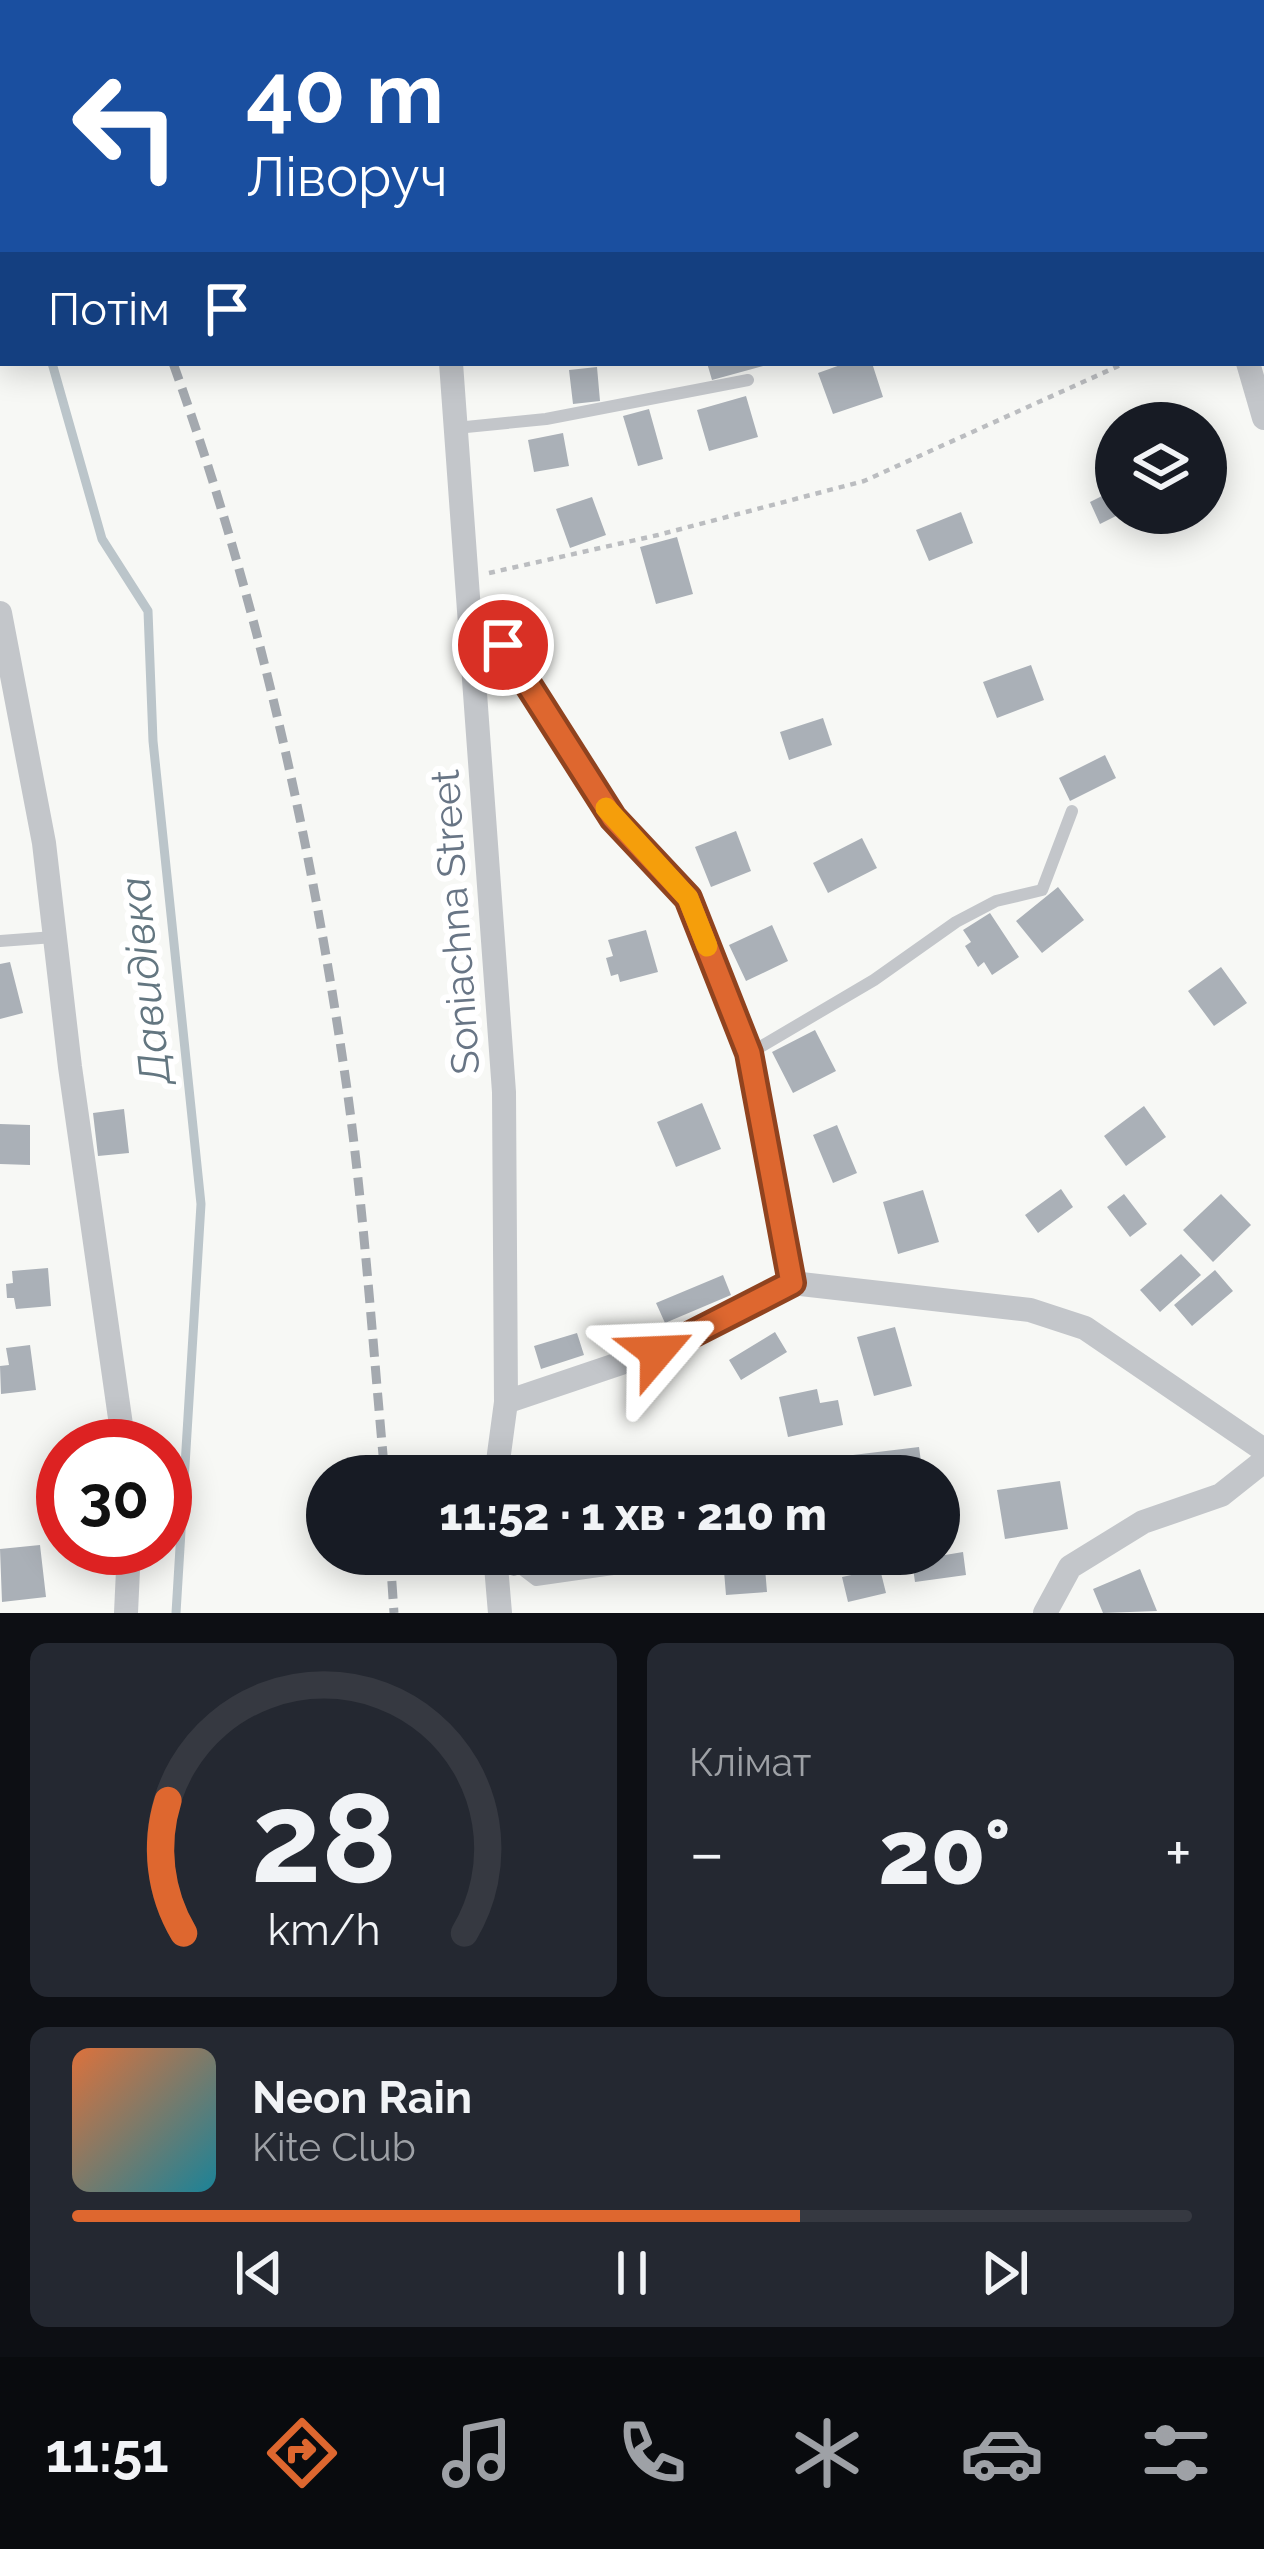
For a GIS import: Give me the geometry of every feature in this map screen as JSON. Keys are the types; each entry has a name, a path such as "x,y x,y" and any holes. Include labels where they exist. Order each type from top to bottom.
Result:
{"street":[{"name":"Soniachna Street","path":"452,366 504,1092 506,1402 499,1455"},
{"path":"1249,366 1264,418"},
{"path":"0,613 44,843 120,1419"},
{"path":"471,646 503,645 613,818 688,898 749,1053 792,1283"},
{"path":"506,1402 657,1352 792,1283 1030,1310 1085,1328 1264,1450"},
{"path":"1045,1613 1070,1567 1143,1522 1221,1495 1264,1461"},
{"path":"126,1613 128,1575"},
{"path":"500,1613 503,1575"}],"lane":[{"path":"456,428 568,415 748,380"},
{"path":"749,1053 874,980 956,922 996,901 1042,890 1072,812"},
{"path":"0,941 55,938"},
{"path":"524,1575 536,1580 571,1575"}],"path":[{"path":"466,579 864,482 1117,366"}],"building":[{"path":"708,366 763,366 712,380"},
{"path":"838,366 873,366 883,397 833,414 818,373"},
{"path":"597,367 600,401 573,404 569,370"},
{"path":"746,396 758,437 709,451 697,410"},
{"path":"649,409 663,459 638,466 623,416"},
{"path":"563,433 569,466 534,472 528,440"},
{"path":"592,497 606,535 570,548 556,509"},
{"path":"961,512 973,543 929,561 916,530"},
{"path":"677,537 693,594 656,604 640,547"},
{"path":"1031,665 1044,700 997,718 983,682"},
{"path":"823,718 832,745 789,760 780,732"},
{"path":"1105,755 1116,778 1070,801 1059,778"},
{"path":"736,831 751,871 711,887 695,847"},
{"path":"862,838 877,868 828,893 813,863"},
{"path":"1058,887 1084,920 1042,953 1016,921"},
{"path":"990,913 1019,957 992,975 984,962 978,967 965,946 971,942 963,930"},
{"path":"772,925 788,961 746,981 729,945"},
{"path":"646,930 658,972 620,982 618,974 611,976 606,958 613,956 608,940"},
{"path":"10,962 23,1013 0,1019 0,964"},
{"path":"1221,967 1247,1003 1214,1026 1188,991"},
{"path":"815,1030 836,1071 793,1093 772,1052"},
{"path":"702,1103 721,1149 676,1167 657,1122"},
{"path":"1144,1106 1166,1137 1126,1166 1104,1136"},
{"path":"124,1109 129,1153 98,1156 93,1113"},
{"path":"0,1124 30,1125 30,1165 0,1164"},
{"path":"837,1125 857,1173 833,1183 813,1135"},
{"path":"1061,1189 1073,1207 1038,1233 1025,1215"},
{"path":"923,1190 939,1242 898,1254 883,1202"},
{"path":"1124,1194 1147,1224 1130,1237 1107,1207"},
{"path":"1221,1194 1251,1225 1213,1262 1183,1230"},
{"path":"1181,1254 1201,1275 1160,1312 1140,1290"},
{"path":"48,1268 51,1306 16,1309 14,1298 7,1298 12,1271"},
{"path":"1215,1270 1233,1291 1192,1326 1174,1305"},
{"path":"723,1275 731,1295 665,1323 656,1303"},
{"path":"895,1327 912,1386 874,1396 857,1337"},
{"path":"775,1332 787,1352 741,1380 729,1360"},
{"path":"577,1333 584,1355 541,1369 534,1346"},
{"path":"30,1345 36,1390 1,1394 0,1366 9,1365 6,1348"},
{"path":"817,1389 820,1403 838,1400 843,1425 788,1437 779,1397"},
{"path":"919,1447 920,1455 853,1455"},
{"path":"1060,1481 1068,1529 1005,1539 997,1490"},
{"path":"36,1545 36,1575 43,1575 46,1597 2,1602 0,1549"},
{"path":"963,1552 966,1575 915,1582 914,1575 960,1575"},
{"path":"1140,1569 1157,1611 1103,1613 1093,1589"},
{"path":"724,1575 766,1575 767,1592 726,1595"},
{"path":"882,1575 886,1593 848,1602 842,1577"}],"waterway":[{"name":"Давидівка","path":"53,366 102,539 148,611 153,741 201,1204 176,1613"}],"railway":[{"path":"174,366 256,633 318,910 354,1143 383,1455"},
{"path":"391,1575 394,1613"}],"slow traffic":[{"path":"606,808 688,898 707,946"}],"route":[{"path":"503,645 613,818 688,898 749,1053 792,1283 657,1352"}]}
